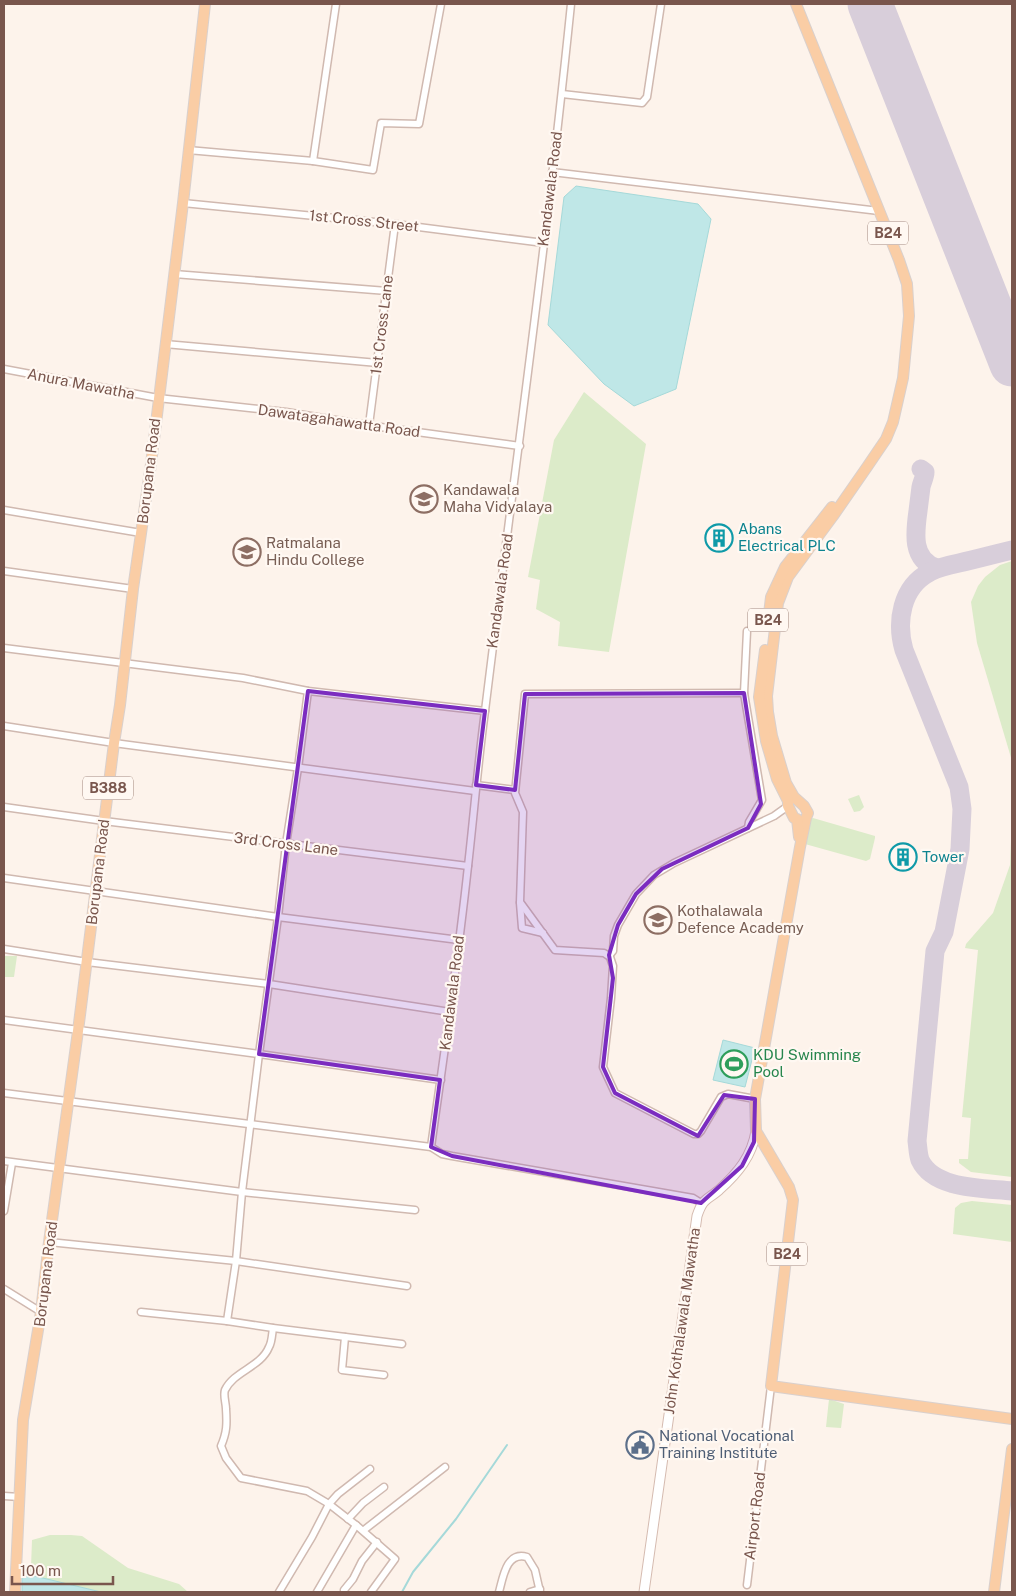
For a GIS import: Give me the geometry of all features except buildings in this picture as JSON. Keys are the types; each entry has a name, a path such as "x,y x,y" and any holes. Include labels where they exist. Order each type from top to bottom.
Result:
{"main road":[{"name":"Borupana Road","path":"15,1592 23,1420 42,1312 58,1170 87,962 133,589 151,464 205,4"},
{"name":"B24","path":"771,1386 793,1200 789,1187 756,1130 755,1099 800,848 799,818 790,801 768,712 767,696 778,603 788,576 833,516 886,439 893,422 903,378 909,316 906,284 899,260 796,4"},
{"name":"B24","path":"790,801 804,806 808,813 799,818"},
{"path":"771,1386 1012,1419"},
{"path":"994,1592 1012,1449"}],"street":[{"path":"313,161 336,4"},
{"path":"188,150 313,161 373,170 381,123 419,124 441,4"},
{"name":"Kandawala Road","path":"431,1147 450,1012 468,866 475,788 520,446 571,4"},
{"path":"562,94 642,103 645,101 661,4"},
{"path":"552,172 879,211"},
{"name":"1st Cross Street","path":"183,203 395,224 544,243"},
{"name":"1st Cross Lane","path":"369,425 395,224"},
{"path":"174,274 387,290"},
{"path":"165,344 378,363"},
{"name":"Anura Mawatha","path":"4,369 158,398"},
{"name":"Dawatagahawatta Road","path":"158,398 286,412 520,446"},
{"path":"4,510 141,533"},
{"path":"4,571 133,589"},
{"path":"747,631 744,692 762,800 749,822 748,828"},
{"path":"4,648 243,678 308,691 485,711"},
{"path":"227,1320 236,1261 242,1192 286,844 308,691"},
{"path":"543,933 522,928 520,902 523,812 515,796 515,790 525,694 744,692"},
{"path":"4,726 298,768 475,788 515,790"},
{"path":"609,956 613,951 614,936 618,925 636,894 654,875 674,863 774,816 790,801"},
{"name":"3rd Cross Lane","path":"4,807 468,866"},
{"path":"774,816 799,818"},
{"path":"4,878 278,917 459,940"},
{"path":"520,902 555,950 601,952 609,956 613,966 613,978 603,1067 615,1092 694,1134 698,1134 701,1131 724,1095 728,1094 755,1099"},
{"path":"4,949 87,962 269,984 450,1012"},
{"path":"4,1020 440,1080"},
{"path":"4,1092 431,1147 442,1154 693,1198 701,1203 725,1184 742,1166 752,1149 756,1130"},
{"path":"4,1161 58,1170 242,1192 415,1210"},
{"path":"4,1211 12,1163"},
{"name":"John Kothalawala Mawatha","path":"644,1592 696,1226 701,1203"},
{"path":"49,1242 236,1261 407,1286"},
{"path":"4,1289 42,1312"},
{"path":"141,1312 227,1320 274,1328 402,1344"},
{"path":"274,1328 269,1348 263,1356 231,1381 224,1393 226,1434 221,1446 226,1458 241,1478 307,1492 329,1504 364,1530 395,1559 371,1592"},
{"path":"345,1337 342,1370 384,1375"},
{"name":"Airport Road","path":"747,1585 771,1386"},
{"path":"364,1530 445,1467"},
{"path":"279,1592 312,1537 329,1504 338,1494 370,1469"},
{"path":"348,1518 363,1503 384,1487"},
{"path":"4,1496 20,1497"},
{"path":"317,1592 356,1525"},
{"path":"344,1590 353,1579 362,1561 377,1542"},
{"path":"499,1592 505,1567 517,1556 527,1557 534,1570 540,1591 530,1592"}],"highlighted area":[{"path":"308,691 485,711 476,785 515,790 525,694 744,693 761,804 748,828 662,869 636,894 618,925 609,955 613,978 603,1067 615,1093 698,1136 724,1095 755,1099 754,1142 742,1166 701,1203 452,1156 431,1147 440,1080 259,1054"}],"green space":[{"path":"584,392 646,444 609,652 558,646 560,622 536,609 540,580 528,577 554,440"},
{"path":"1012,561 1012,761 977,643 971,602 978,586 985,577 1000,565"},
{"path":"859,795 864,807 860,811 854,812 848,799"},
{"path":"1012,816 1012,1177 971,1172 959,1163 959,1159 968,1159 971,1118 962,1117 978,950 965,948 966,944 993,913 1010,865"},
{"path":"813,818 875,836 870,859 866,861 805,844 810,819"},
{"path":"4,956 17,956 14,977 4,977"},
{"path":"972,1201 1012,1205 1012,1242 953,1234 955,1208 961,1203"},
{"path":"829,1399 844,1404 841,1428 826,1427"},
{"path":"50,1535 82,1536 128,1568 179,1584 188,1592 101,1592 16,1572 16,1567 31,1567 32,1540"}],"water":[{"path":"576,186 698,204 711,219 676,389 634,406 604,384 548,325 564,197"},
{"name":"KDU Swimming Pool","path":"723,1040 755,1048 745,1087 713,1080"},
{"path":"22,1573 101,1592 22,1592"}],"waterway":[{"path":"402,1592 413,1572 456,1519 507,1445"}],"taxiway":[{"path":"921,469 925,472 925,476 921,487 917,519 917,544 923,559 937,568"},
{"path":"1012,550 940,567 930,572 920,579 907,596 901,617 904,650 959,787 962,809 960,849 944,932 935,951 917,1141 919,1155 927,1170 936,1177 948,1182 975,1188 1012,1191"}],"runway":[{"path":"870,4 1012,364"}],"place":[{"name":"Kandawala Maha Vidyalaya","path":"424,499"},
{"name":"Abans Electrical PLC","path":"719,538"},
{"name":"Ratmalana Hindu College","path":"247,552"},
{"name":"Tower","path":"903,857"},
{"name":"Kothalawala Defence Academy","path":"658,920"},
{"name":"KDU Swimming Pool","path":"734,1064"},
{"name":"National Vocational Training Institute","path":"640,1445"}]}
